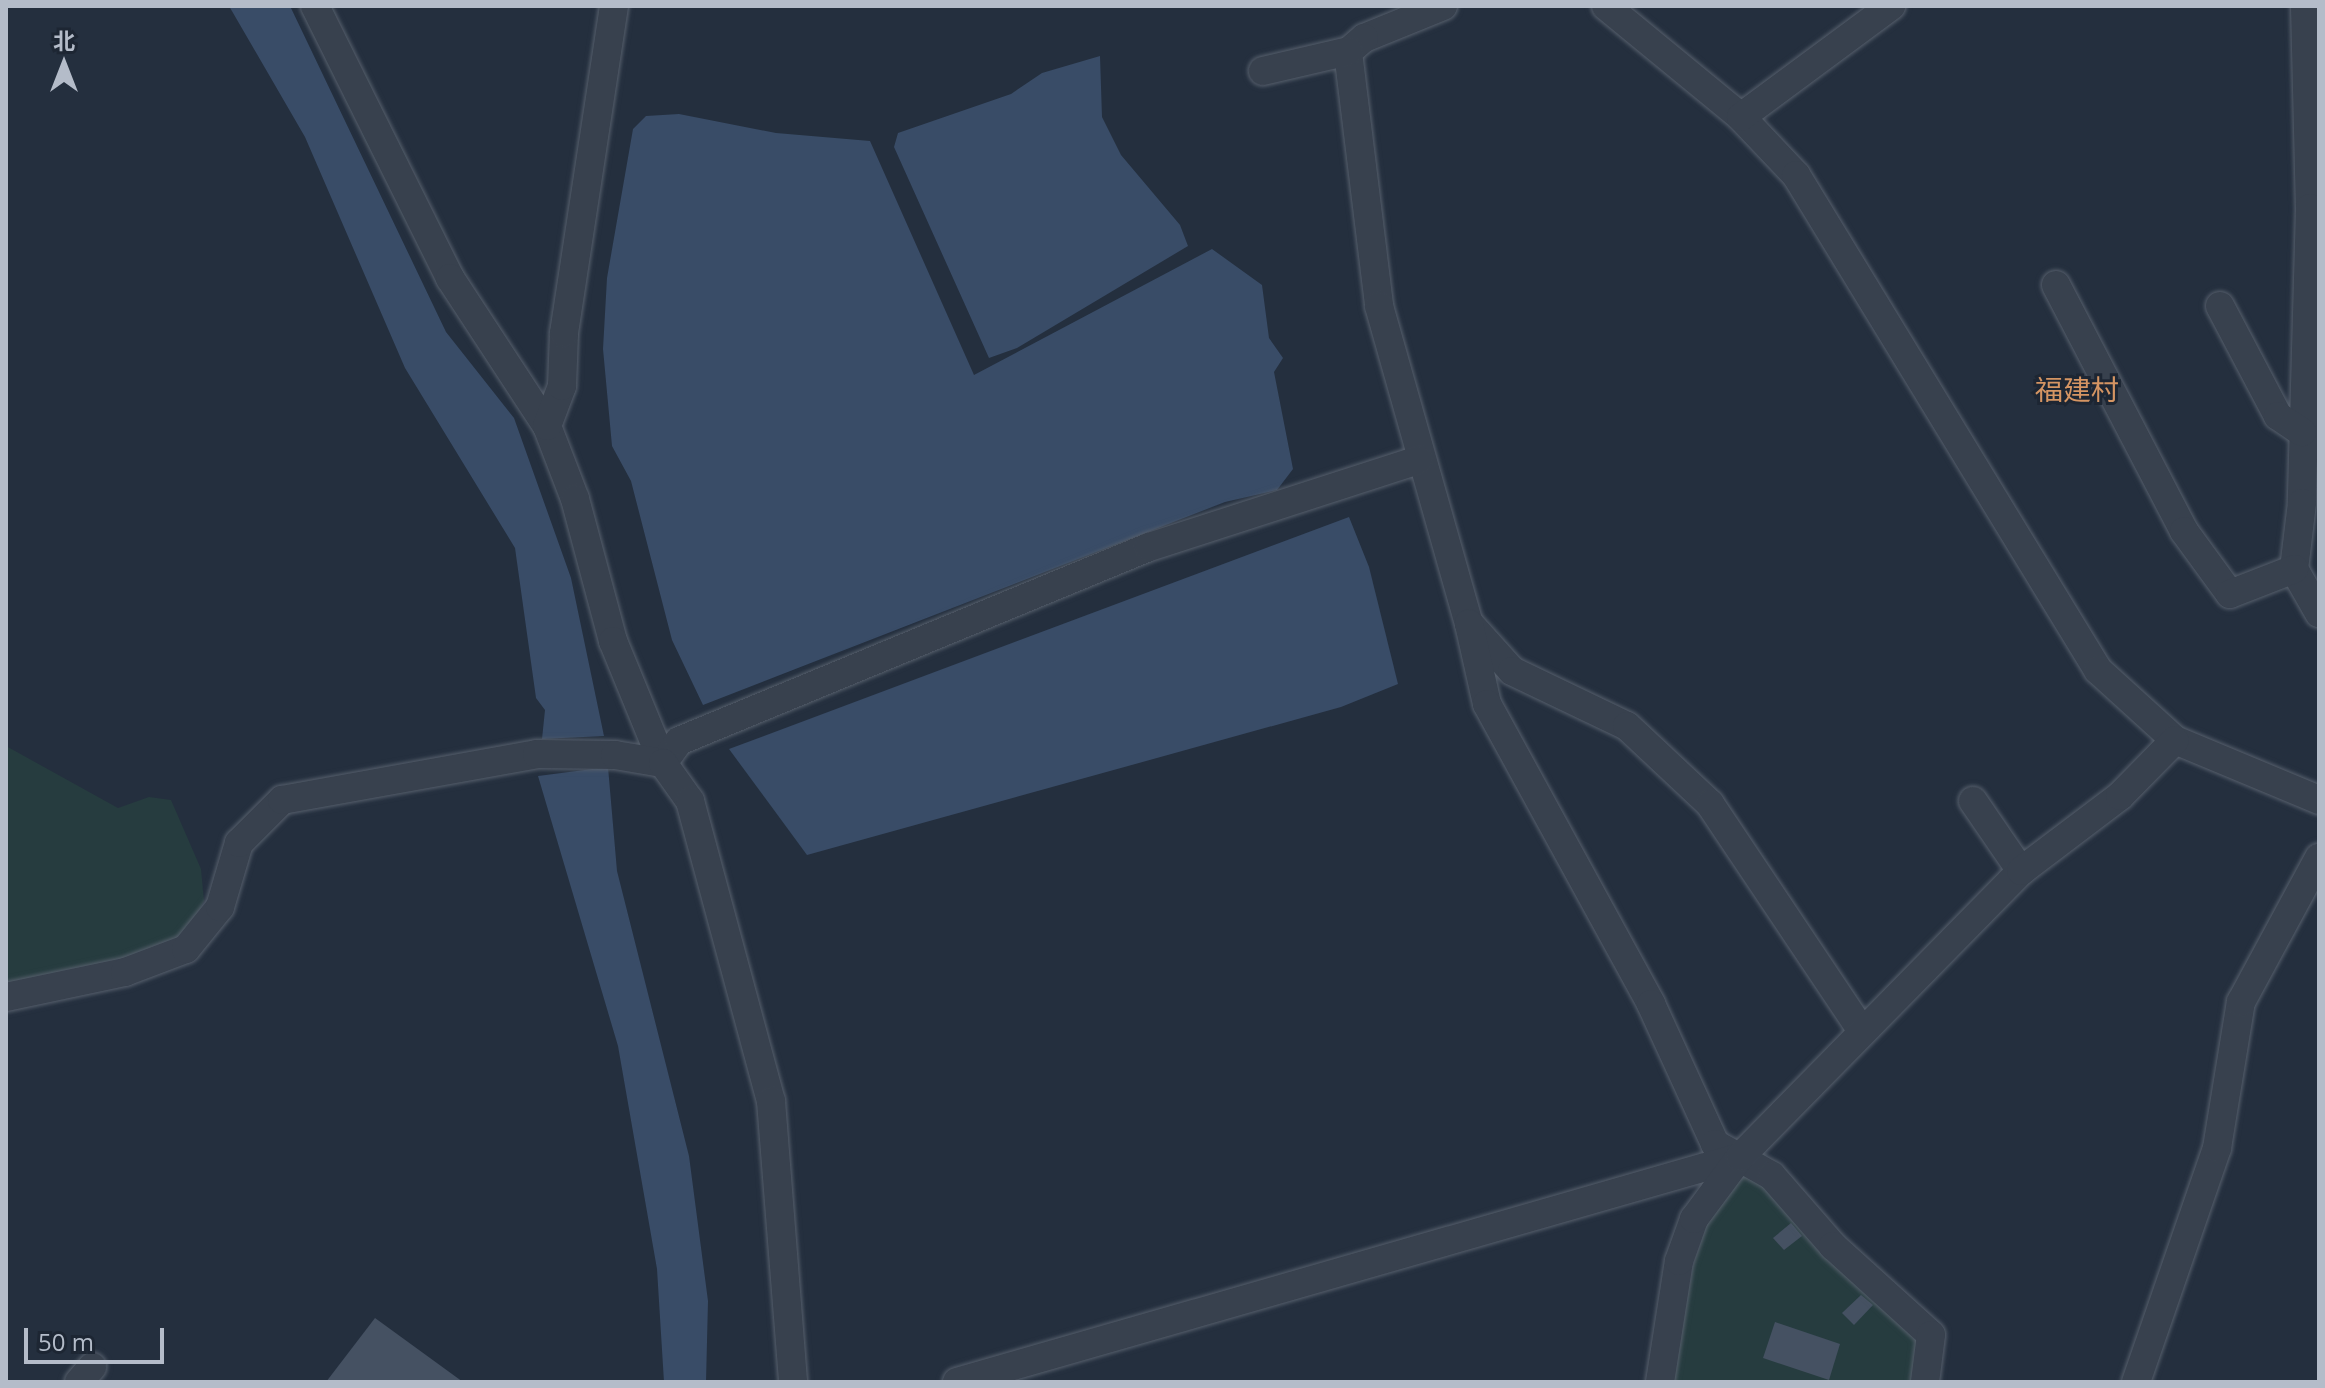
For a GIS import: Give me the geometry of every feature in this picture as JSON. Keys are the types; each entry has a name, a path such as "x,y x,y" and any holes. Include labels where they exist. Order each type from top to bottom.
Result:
{"street":[{"path":"315,6 450,278 547,426 575,499 613,641 663,763 690,801 771,1101 793,1382"},
{"path":"547,426 562,386 564,333 614,6"},
{"path":"1263,71 1349,51 1364,38 1443,6"},
{"path":"1606,6 1741,117 1796,175 2098,670 2175,740 2319,800"},
{"path":"1741,117 1891,6"},
{"path":"2305,6 2310,208 2294,569 2319,613"},
{"path":"1349,51 1379,306 1418,460 1469,623 1487,704 1651,1004 1715,1144 1772,1176 1833,1246 1931,1335 1925,1382"},
{"path":"2056,285 2184,531 2230,594 2294,569"},
{"path":"2220,306 2278,416 2302,432"},
{"path":"663,763 679,741 1149,547 1418,460"},
{"path":"1469,623 1512,671 1627,726 1710,804 1860,1028"},
{"path":"1660,1382 1679,1261 1694,1219 1740,1157 1860,1028 2021,871 2120,796 2175,740"},
{"path":"6,997 125,972 186,949 220,907 239,843 282,800 537,754 615,755 663,763"},
{"path":"1973,801 2021,871"},
{"path":"2136,1382 2217,1148 2241,1002 2319,858"},
{"path":"957,1382 1740,1157"}],"green space":[{"path":"6,746 118,808 149,797 171,800 201,869 204,901 181,945 6,991"},
{"path":"1744,1164 1929,1336 1922,1382 1673,1382 1693,1266 1710,1215"}],"water":[{"path":"229,6 290,6 446,332 514,418 571,578 604,736 542,739 545,710 536,698 515,548 405,368 305,137"},
{"path":"1100,56 1102,117 1121,155 1180,225 1188,246 1017,348 989,358 894,147 898,133 1011,94 1042,73"},
{"path":"679,114 776,133 870,141 974,375 1212,249 1262,285 1269,338 1283,358 1274,372 1293,469 1277,490 1225,502 703,705 672,640 631,481 612,446 603,349 607,278 633,129 646,116"},
{"path":"1349,517 1369,567 1398,684 1341,707 807,855 729,749"},
{"path":"608,767 617,871 689,1156 708,1301 706,1382 664,1382 657,1269 618,1046 538,776"}],"building":[{"path":"1791,1223 1802,1236 1784,1250 1773,1238"},
{"path":"1861,1295 1873,1305 1854,1325 1842,1313"},
{"path":"375,1318 463,1382 326,1382"},
{"path":"1775,1322 1840,1344 1829,1380 1763,1358"}],"district":[{"name":"福建村","path":"2077,389"}]}
